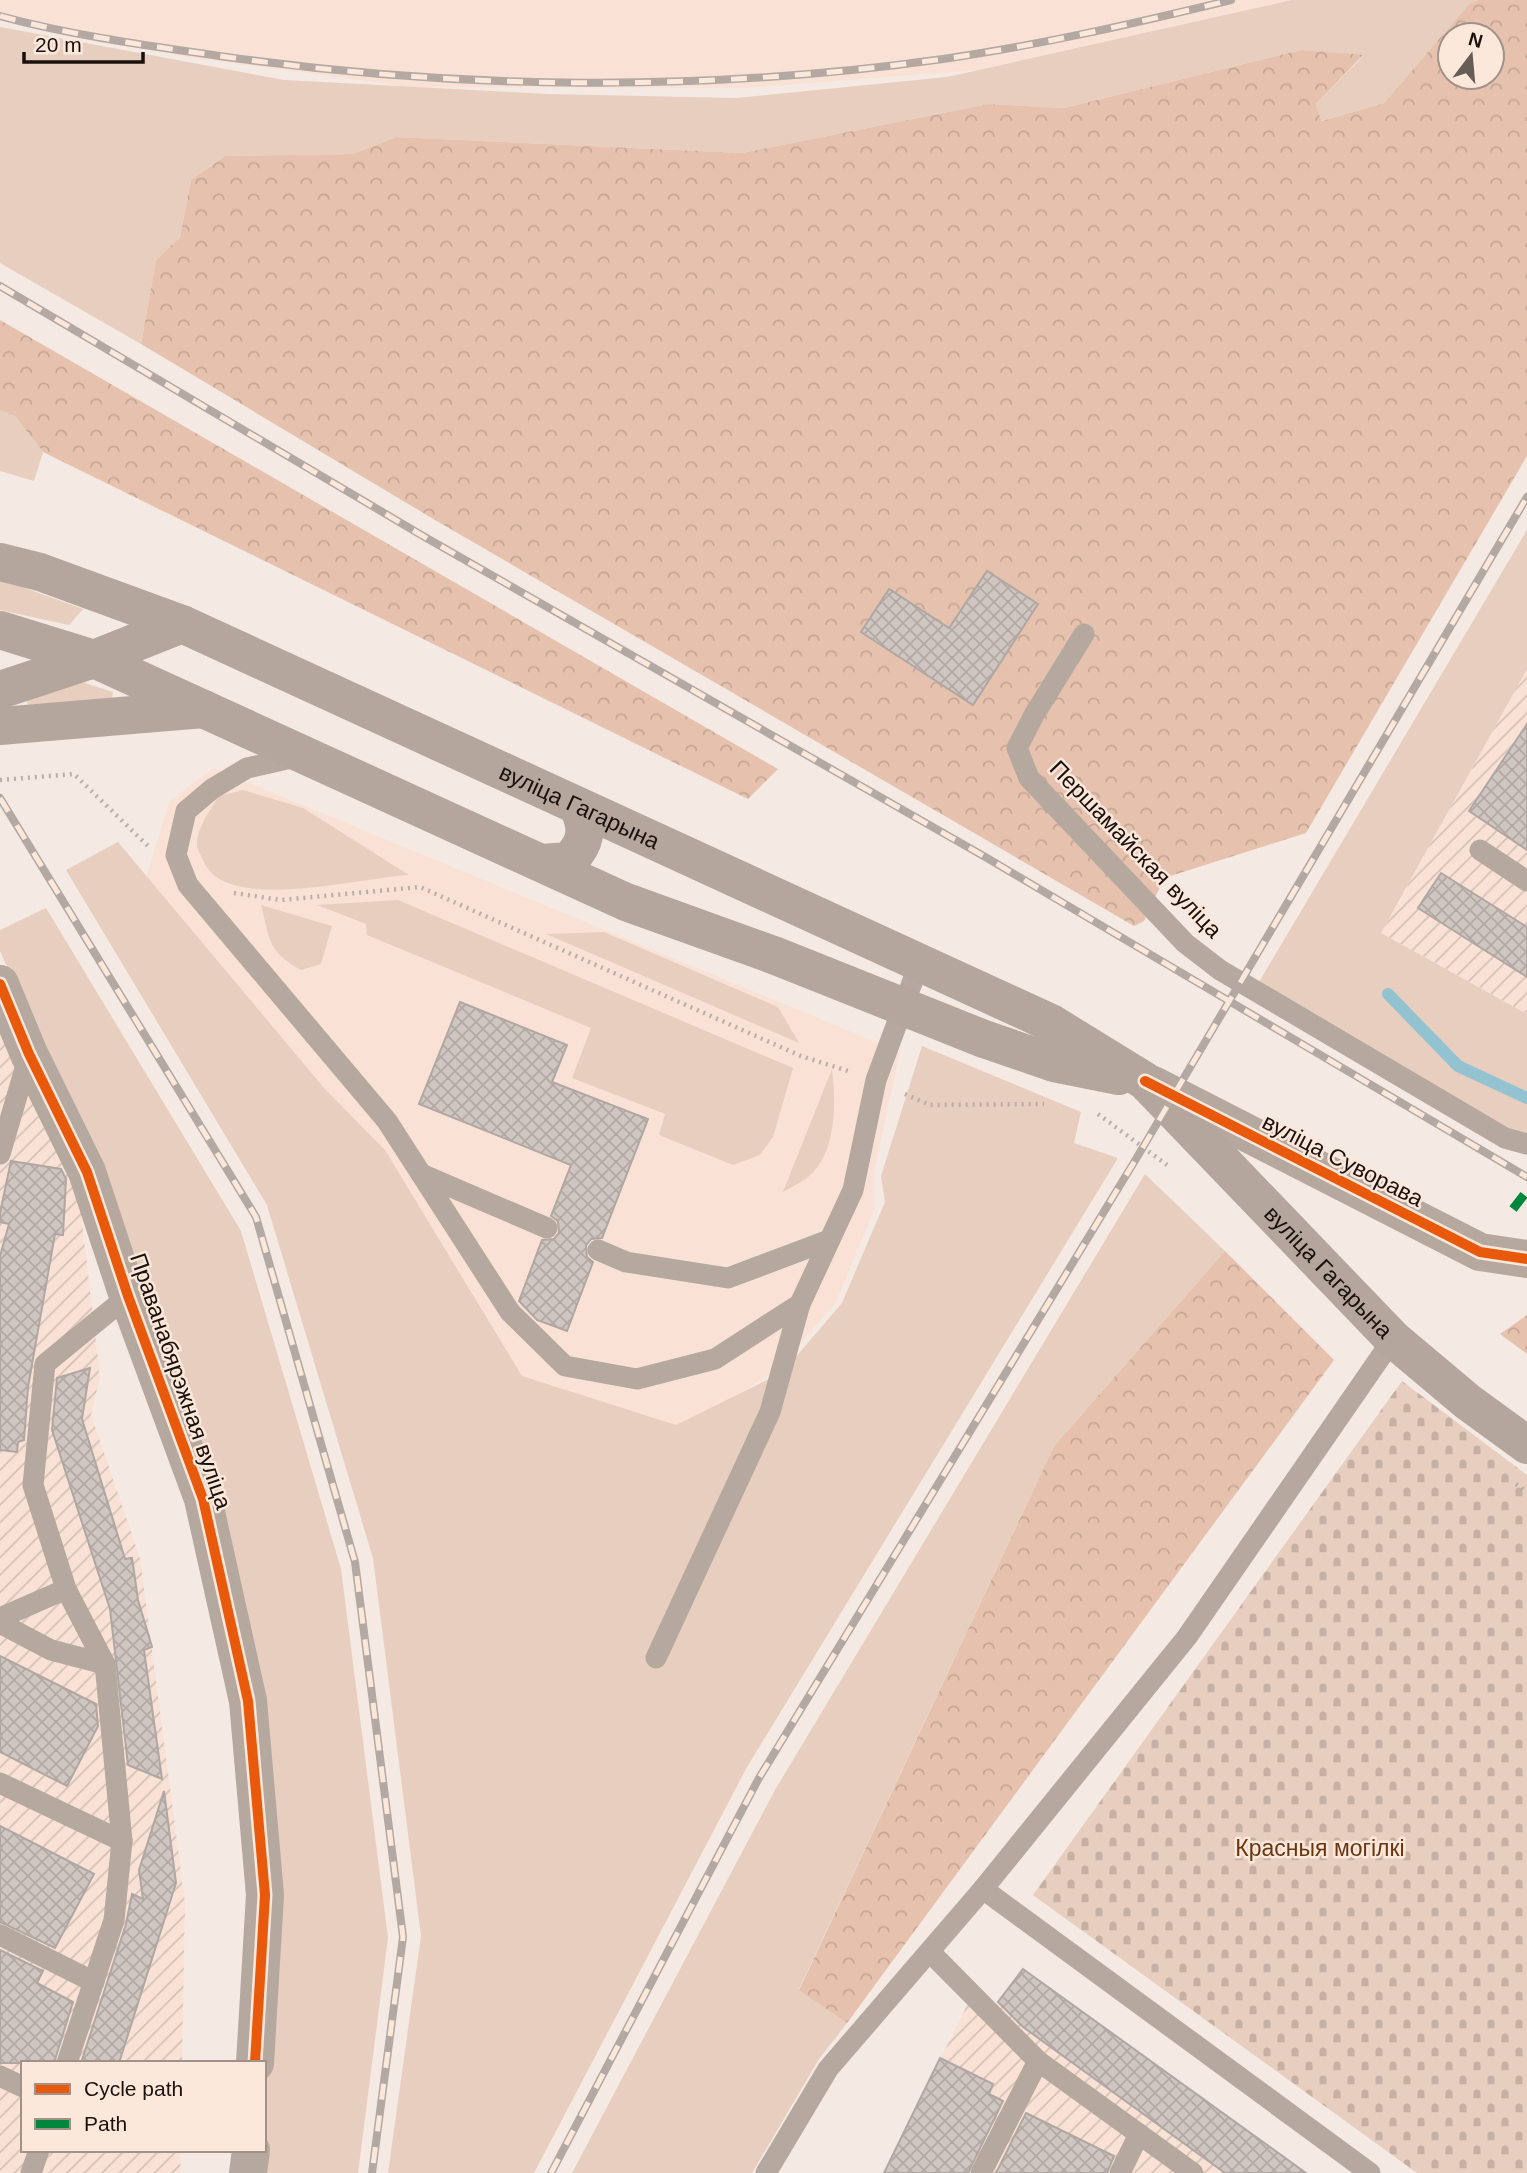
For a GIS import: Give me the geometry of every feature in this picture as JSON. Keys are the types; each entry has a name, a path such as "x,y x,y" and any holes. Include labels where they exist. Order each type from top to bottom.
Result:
{"main road":[{"name":"вуліца Гагарына","path":"0,562 40,572 182,624 1051,1023 1145,1082 1393,1339 1468,1402 1527,1445"},
{"path":"0,690 94,659 182,624"},
{"path":"0,630 94,659 626,902 1054,1063 1145,1082"},
{"path":"0,726 205,709"},
{"path":"542,863 569,861 582,847 586,831 578,807"}],"street":[{"name":"Праванабярэжная вуліца","path":"0,984 29,1054 88,1172 128,1296 203,1499 248,1700 265,1895 256,2061"},
{"name":"вуліца Суворава","path":"1145,1082 1480,1252 1527,1259"},
{"path":"248,2173 251,2152"}],"lane":[{"name":"Першамайская вуліца","path":"1084,634 1017,748 1029,778 1185,943 1220,970 1505,1138 1527,1144"},
{"path":"307,755 247,768 212,789 186,811 176,855 188,885 387,1121 510,1312 565,1366 637,1379 715,1359 800,1304"},
{"path":"1480,850 1527,881"},
{"path":"656,1658 770,1412 800,1304 853,1190 876,1080 919,964"},
{"path":"0,1154 29,1054"},
{"path":"421,1174 547,1228"},
{"path":"597,1250 626,1262 728,1278 830,1240"},
{"path":"68,2061 114,1920 122,1842 105,1664 66,1589 33,1485 45,1364 128,1296"},
{"path":"766,2173 828,2068 983,1889 1186,1637 1393,1339"},
{"path":"0,1621 66,1589"},
{"path":"0,1621 51,1650 105,1664"},
{"path":"0,1783 122,1842"},
{"path":"983,1889 1370,2173"},
{"path":"0,1935 94,1982"},
{"path":"930,1952 1038,2061 1193,2173"},
{"path":"981,2173 1038,2061"},
{"path":"0,2076 21,2086"},
{"path":"1121,2173 1139,2134"},
{"path":"31,2173 38,2152"}],"path":[{"path":"0,780 74,774 188,885 281,900 420,887 801,1056 876,1080 930,1105 1055,1104"},
{"path":"1094,1111 1169,1166"},
{"path":"1505,1476 1527,1492"}],"shaded area":[{"path":"0,0 1292,0 976,70 747,88 411,87 187,57 0,15"},
{"path":"1527,669 1527,1014 1381,933"},
{"path":"213,768 900,1052 874,1171 874,1210 836,1302 779,1368 670,1438 521,1388 144,885 169,802"},
{"path":"0,1016 76,1171 100,1377 91,1415 140,1558 185,1903 182,2061 21,2061 21,2152 181,2152 180,2173 0,2173"},
{"path":"1023,1969 1306,2173 884,2173 972,1995 994,2006"}],"green space":[{"path":"1292,0 1478,0 1469,4 1454,21 1436,21 1436,42 1384,103 1320,121 1316,104 1363,56 1301,50 1064,108 988,104 742,153 396,137 353,154 225,156 191,180 180,237 156,260 141,344 0,263 0,27 284,80 548,94 737,98 947,77"},
{"path":"1478,0 1527,0 1527,456 1306,833 1164,878 1144,921 1134,926 435,520 141,344 156,260 180,237 191,180 225,156 353,154 396,137 742,153 988,104 1064,108 1301,50 1363,55 1316,104 1321,121 1384,103 1436,42 1436,91 1506,91 1506,21 1454,21 1469,4"},
{"path":"0,320 778,769 748,799 43,452 15,416 0,410"},
{"path":"0,410 15,416 43,452 34,481 0,471"},
{"path":"1527,530 1527,669 1381,933 1527,1014 1527,1133 1508,1128 1259,982"},
{"path":"0,579 83,609 69,625 0,610"},
{"path":"63,676 113,692 112,700 29,709 25,694"},
{"path":"243,790 303,808 409,875 296,889 237,886 216,877 198,850 199,832 219,796"},
{"path":"118,842 324,1088 385,1150 522,1376 676,1425 783,1372 842,1303 885,1202 881,1176 922,1046 1081,1112 1074,1143 1118,1158 747,1767 534,2173 388,2173 421,1936 373,1558 267,1205 66,870"},
{"path":"398,900 793,1068 773,1137 760,1155 733,1165 659,1135 665,1114 572,1078 591,1028 367,935 366,924 317,905"},
{"path":"261,905 332,926 321,964 301,970 282,957 272,944"},
{"path":"46,908 241,1231 341,1569 388,1938 358,2173 259,2173 264,2152 266,2152 274,1896 257,1701 96,1164 0,951 0,930"},
{"path":"604,932 778,1007 799,1043 546,934"},
{"path":"832,1069 834,1112 824,1156 807,1178 783,1192"},
{"path":"1145,1174 1225,1251 1054,1446 799,1989 847,2023 819,2059 752,2173 572,2173 775,1790"},
{"path":"1225,1251 1334,1360 847,2023 799,1990 1054,1446"},
{"path":"1527,1315 1527,1354 1500,1334"},
{"name":"Красныя могілкі","path":"1402,1381 1527,1475 1527,2173 1417,2173 1033,1895"}],"building":[{"path":"987,571 1038,604 973,705 861,632 889,589 949,628"},
{"path":"1527,724 1527,850 1469,811"},
{"path":"1441,873 1527,927 1527,977 1418,908"},
{"path":"460,1002 567,1045 552,1082 648,1119 602,1238 591,1239 586,1245 587,1257 593,1262 567,1331 537,1320 519,1301 542,1240 554,1239 559,1233 558,1221 551,1216 571,1165 419,1104"},
{"path":"11,1161 61,1169 66,1179 63,1235 55,1234 28,1387 24,1440 18,1442 17,1452 0,1450 0,1256 9,1224 0,1222 0,1213"},
{"path":"90,1368 82,1419 125,1559 132,1558 138,1600 152,1647 144,1650 162,1779 128,1765 110,1609 52,1430 57,1378"},
{"path":"0,1656 96,1704 98,1726 67,1786 0,1752"},
{"path":"164,1791 176,1883 120,2061 82,2061 126,1924 132,1894 143,1899 139,1870"},
{"path":"0,1826 94,1874 55,1948 0,1922"},
{"path":"0,1950 43,1971 37,1983 73,2002 55,2061 0,2063"},
{"path":"1023,1969 1306,2173 1225,2173 1023,2027 998,2002"},
{"path":"940,2058 993,2084 989,2094 1003,2101 968,2173 884,2173"},
{"path":"1026,2113 1114,2156 1107,2173 996,2173"}],"waterway":[{"path":"1388,994 1458,1066 1527,1098"}],"railway":[{"path":"0,16 113,40 316,68 495,81 675,82 854,70 943,59 1088,33 1231,0"},
{"path":"0,286 423,536 987,858 1527,1177"},
{"path":"551,2173 759,1778 1136,1159 1527,497"},
{"path":"0,798 256,1217 355,1562 403,1937 372,2173"}],"marked path":[{"path":"1513,1209 1527,1191"}],"cycle path":[{"path":"0,984 29,1054 87,1172 128,1296 203,1499 248,1701 265,1895 255,2061"},
{"path":"1145,1081 1480,1252 1527,1259"}]}
